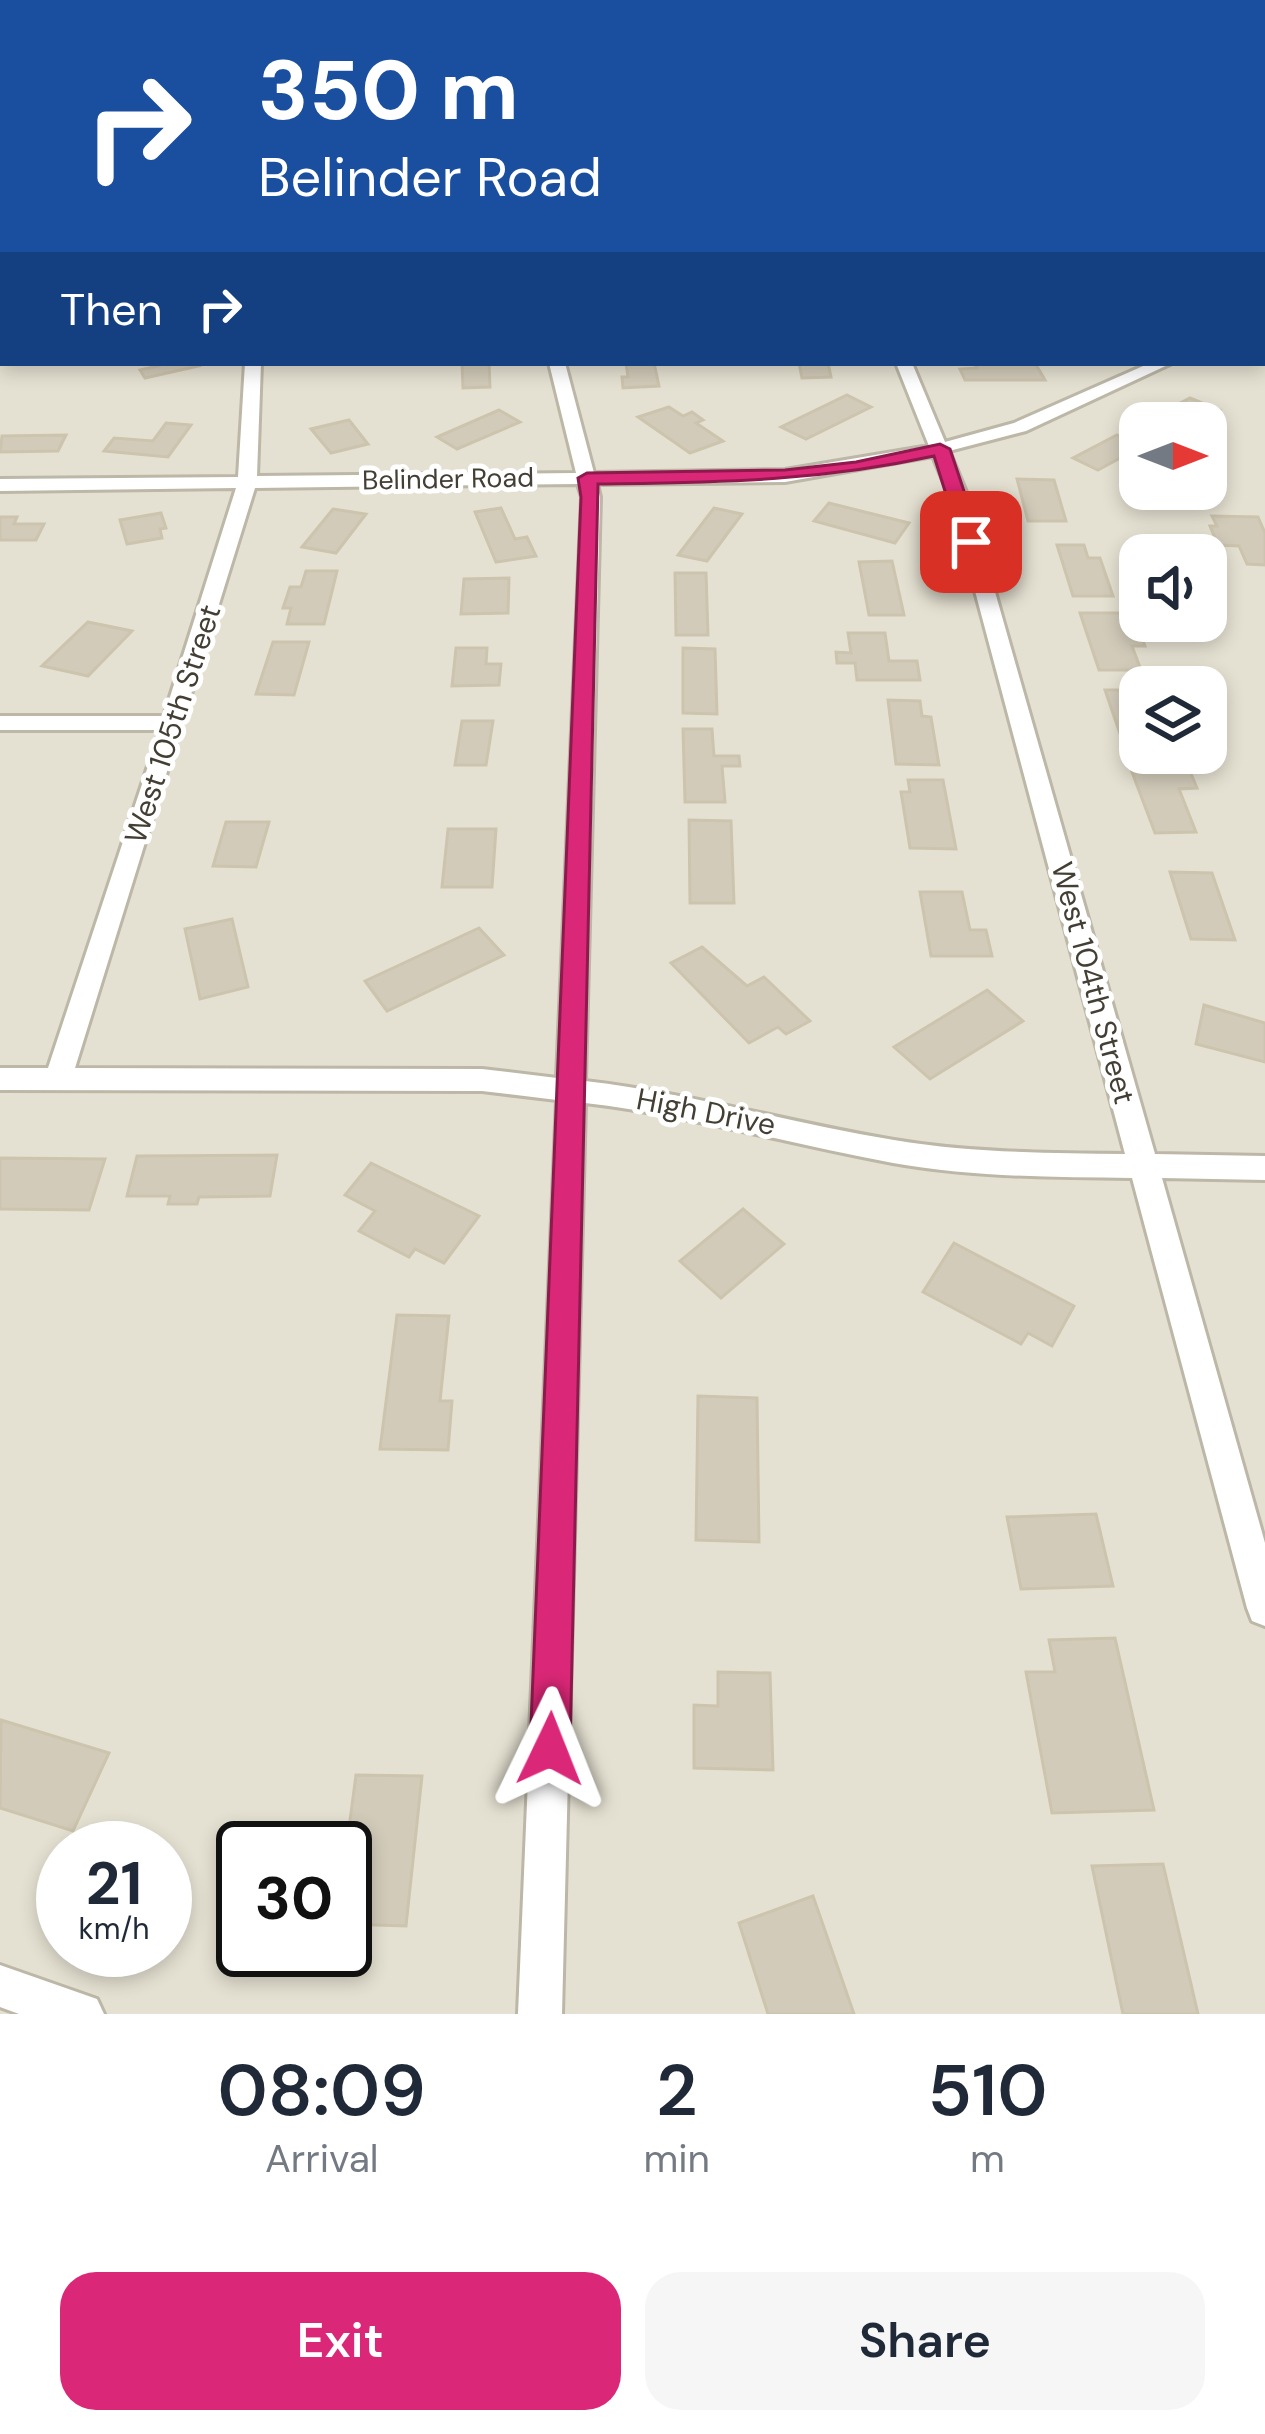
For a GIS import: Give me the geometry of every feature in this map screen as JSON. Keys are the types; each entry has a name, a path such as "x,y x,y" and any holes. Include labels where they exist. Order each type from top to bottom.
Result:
{"street":[{"name":"West 105th Street","path":"58,1079 248,483 253,366"},
{"path":"539,2014 591,497 558,366"},
{"name":"West 104th Street","path":"905,366 959,497 1265,1608"},
{"name":"Belinder Road","path":"0,485 767,477 856,468 1020,428 1157,366"},
{"path":"0,723 174,723"},
{"name":"High Drive","path":"0,1079 482,1080 711,1110 896,1152 1005,1164 1265,1168"},
{"path":"0,1986 82,2014"}],"shaded area":[{"path":"0,366 1265,366 1265,2014 0,2014"}],"building":[{"path":"158,366 199,366 145,378 140,370"},
{"path":"462,366 489,366 490,387 463,388"},
{"path":"626,366 655,366 659,386 623,388 622,377 628,377"},
{"path":"800,366 829,366 831,377 802,378"},
{"path":"1037,366 1045,380 965,380 960,369"},
{"path":"847,395 871,407 806,439 781,427"},
{"path":"669,407 683,416 692,412 703,420 696,423 723,441 690,453 638,417"},
{"path":"499,410 520,422 457,449 437,437"},
{"path":"349,420 368,444 331,453 311,429"},
{"path":"166,423 191,425 168,457 104,451 114,438 153,441"},
{"path":"66,435 58,451 0,452 2,436"},
{"path":"1119,436 1119,458 1098,470 1073,458"},
{"path":"1017,479 1054,480 1066,521 1028,521"},
{"path":"829,503 909,523 895,543 814,521"},
{"path":"501,508 515,539 527,537 536,556 496,562 475,512"},
{"path":"714,508 742,514 707,561 678,555"},
{"path":"333,509 366,514 336,553 302,547"},
{"path":"161,513 166,528 160,529 162,538 127,544 120,520"},
{"path":"1212,516 1258,517 1265,533 1265,565 1247,564 1239,546 1227,545 1227,534 1213,534 1210,526 1217,526"},
{"path":"0,517 17,517 14,524 44,524 36,540 0,540"},
{"path":"1057,545 1084,545 1088,558 1100,558 1113,596 1073,596"},
{"path":"892,561 904,615 869,615 859,562"},
{"path":"306,571 337,571 324,624 287,624 291,608 283,608 290,587 301,587"},
{"path":"675,573 706,573 708,635 676,635"},
{"path":"509,578 508,613 461,614 464,579"},
{"path":"1080,613 1119,613 1119,642 1144,642 1145,646 1132,646 1140,666 1099,670"},
{"path":"88,622 132,631 88,676 42,666"},
{"path":"848,633 885,633 889,661 917,661 920,680 857,680 855,663 837,663 836,652 851,653"},
{"path":"273,642 309,642 294,695 256,694"},
{"path":"456,648 487,648 486,664 501,664 499,685 452,686"},
{"path":"683,648 715,649 717,714 683,713"},
{"path":"1105,690 1119,690 1119,731"},
{"path":"888,700 920,701 922,716 931,717 939,765 896,764"},
{"path":"462,721 493,721 486,765 455,765"},
{"path":"683,729 712,729 714,756 739,756 740,766 722,766 725,802 685,802"},
{"path":"1133,774 1191,774 1197,788 1179,789 1196,832 1155,833"},
{"path":"908,780 943,780 956,849 910,848 901,792 910,792"},
{"path":"689,820 731,821 734,903 690,903"},
{"path":"226,822 269,822 256,867 213,866"},
{"path":"448,829 496,829 492,887 442,887"},
{"path":"1170,872 1212,873 1235,940 1191,939"},
{"path":"920,892 962,892 970,930 986,930 992,956 931,956"},
{"path":"232,919 248,987 200,999 185,929"},
{"path":"479,928 504,955 387,1011 365,981"},
{"path":"702,947 747,986 764,977 810,1021 786,1034 778,1027 749,1043 671,963"},
{"path":"987,990 1023,1021 930,1079 894,1047"},
{"path":"1204,1005 1265,1023 1265,1062 1196,1044"},
{"path":"277,1155 270,1196 199,1197 197,1204 168,1204 170,1196 127,1196 137,1156"},
{"path":"0,1158 105,1159 89,1210 0,1209"},
{"path":"371,1163 479,1216 444,1263 415,1249 409,1257 359,1231 375,1211 345,1195"},
{"path":"743,1209 784,1244 721,1298 680,1261"},
{"path":"954,1243 1074,1306 1052,1346 1028,1333 1021,1344 923,1292"},
{"path":"397,1315 449,1316 440,1401 452,1401 448,1450 380,1449"},
{"path":"698,1396 757,1398 759,1542 696,1540"},
{"path":"1096,1514 1113,1586 1021,1589 1007,1517"},
{"path":"1115,1638 1154,1810 1052,1813 1026,1672 1055,1672 1049,1640"},
{"path":"718,1672 770,1673 773,1770 694,1768 694,1705 718,1706"},
{"path":"1,1720 109,1753 78,1821 41,1821 0,1808"},
{"path":"356,1775 422,1776 406,1926 372,1925 372,1821 350,1821"},
{"path":"1163,1864 1198,2014 1123,2014 1092,1866"},
{"path":"813,1896 854,2014 768,2014 739,1923"}],"route":[{"path":"550,1749 591,497 587,478 683,481 785,476 856,468 940,449 971,542"}]}
